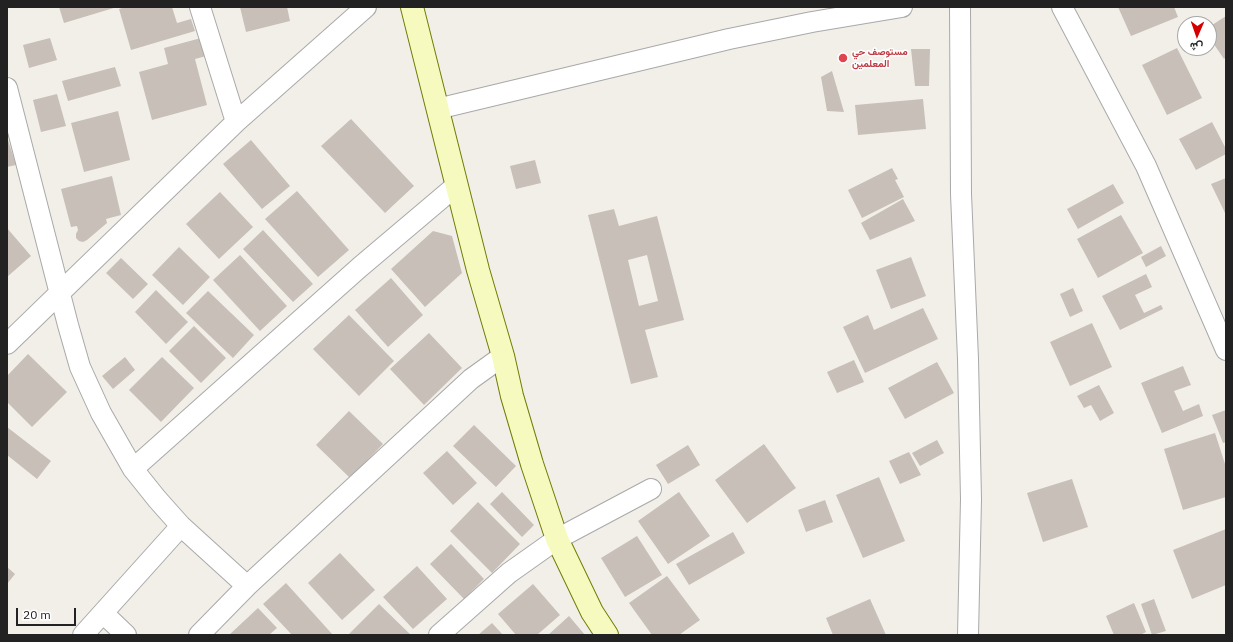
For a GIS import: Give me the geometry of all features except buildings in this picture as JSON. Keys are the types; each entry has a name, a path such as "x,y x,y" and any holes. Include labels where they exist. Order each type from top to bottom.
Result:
{"street":[{"path":"200,7 236,122"},
{"path":"7,344 236,122 366,7"},
{"path":"412,7 437,109 458,185 478,270 530,456 557,540 592,612 607,635"},
{"path":"437,109 729,39 812,22 902,7"},
{"path":"960,7 962,194 971,499 968,635"},
{"path":"1062,7 1146,166 1226,350"},
{"path":"7,88 80,367 101,413 133,469 157,499 181,526 247,586"},
{"path":"133,469 360,268 458,185"},
{"path":"199,635 247,586 470,378 503,356"},
{"path":"439,635 509,572 557,540 652,489"},
{"path":"83,635 181,526"},
{"path":"103,613 126,635"}],"place":[{"name":"مستوصف حي المعلمين","path":"843,58"}]}
